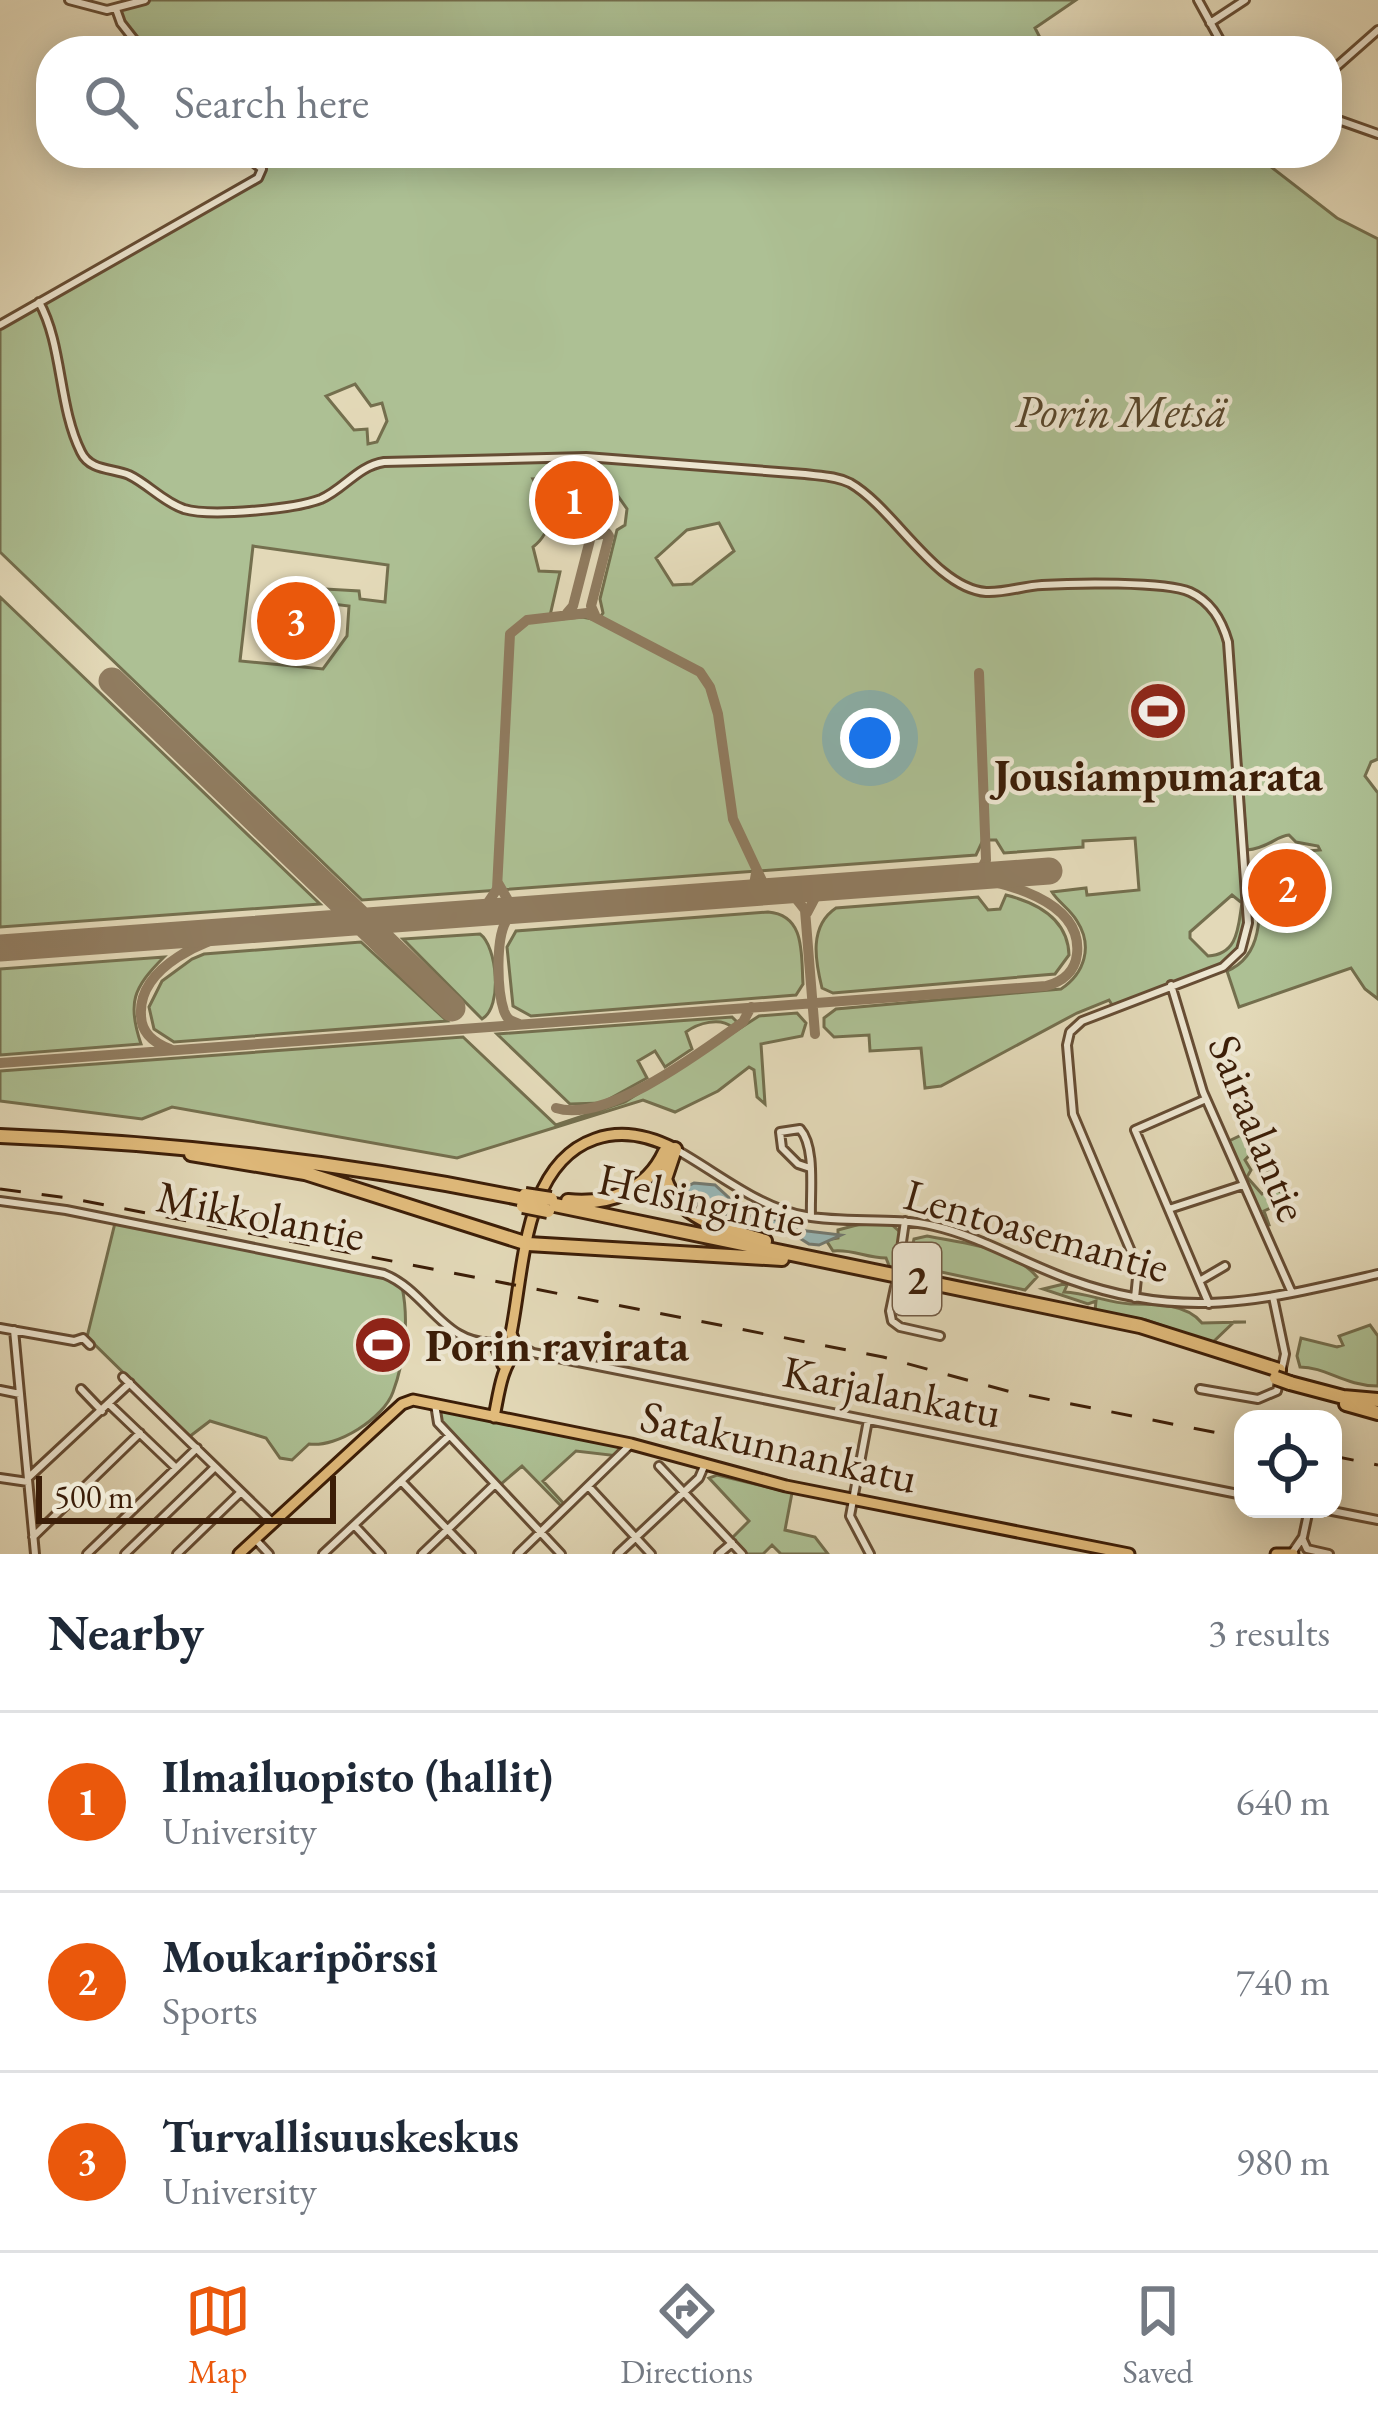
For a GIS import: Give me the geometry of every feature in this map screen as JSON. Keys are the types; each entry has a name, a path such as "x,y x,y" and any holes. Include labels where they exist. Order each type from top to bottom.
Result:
{"highway":[{"name":"Helsingintie","path":"0,1139 346,1172 524,1200"},
{"name":"Helsingintie","path":"0,1139 263,1154 474,1189 1140,1326 1324,1392 1378,1397"},
{"path":"550,1205 625,1193 655,1172 672,1148"},
{"path":"672,1148 666,1184 672,1196 691,1211 755,1238 864,1268"},
{"path":"190,1154 305,1173 528,1244 782,1259"},
{"name":"Helsingintie","path":"550,1205 782,1259 1106,1324 1284,1376 1378,1397"},
{"path":"1324,1392 1331,1399 1378,1413"}],"main road":[{"name":"Lentoasemantie","path":"494,1417 539,1193 550,1173 570,1152 621,1134 652,1138 672,1148"},
{"path":"239,1554 402,1404 413,1400 435,1404"},
{"name":"Satakunnankatu","path":"435,1404 631,1444 852,1500 1129,1554"},
{"path":"1276,1554 1295,1554"}],"street":[{"path":"69,0 116,9 145,0"},
{"path":"1198,0 1217,36"},
{"path":"1210,23 1246,0"},
{"path":"116,9 132,36"},
{"path":"1342,62 1378,30"},
{"path":"1342,121 1378,134"},
{"path":"0,325 258,178 261,168"},
{"path":"39,302 84,458 92,465 126,474 185,509 218,511 306,503 329,494 372,464 384,462 586,457 830,476 854,485 946,572 973,589 998,592 1070,584 1191,592 1215,611 1228,642 1248,923 1245,943 1230,962 1082,1021 1070,1033 1067,1045 1076,1124 1138,1268 1135,1298"},
{"name":"Sairaalantie","path":"1171,985 1206,1099 1292,1293"},
{"path":"1206,1099 1135,1130 1209,1305"},
{"path":"807,1216 810,1168 805,1131 781,1132 782,1148 798,1164 810,1168"},
{"name":"Lentoasemantie","path":"672,1148 768,1204 807,1216 905,1221 967,1236 1071,1280 1135,1298 1209,1305 1273,1297 1378,1274"},
{"path":"1168,1209 1244,1185"},
{"name":"Mikkolantie","path":"0,1202 66,1210 384,1274 403,1284 453,1334 505,1346"},
{"path":"898,1270 905,1221"},
{"path":"1201,1280 1225,1266"},
{"path":"895,1287 890,1311 895,1324 940,1336"},
{"path":"1200,1389 1258,1400 1277,1391 1285,1354 1273,1297"},
{"path":"0,1328 74,1341 83,1338 90,1345"},
{"path":"14,1330 35,1554"},
{"name":"Karjalankatu","path":"505,1346 1234,1493"},
{"path":"0,1478 28,1480 105,1408 127,1380 273,1523"},
{"path":"0,1390 20,1394"},
{"path":"80,1390 140,1433 176,1468"},
{"path":"435,1404 434,1415 449,1436 561,1554"},
{"path":"868,1420 850,1516 870,1554"},
{"path":"33,1537 140,1433"},
{"path":"323,1554 449,1436"},
{"path":"518,1554 631,1444"},
{"path":"87,1554 196,1448"},
{"path":"618,1554 699,1478 705,1464"},
{"path":"659,1466 742,1554"},
{"path":"125,1554 215,1467"},
{"path":"401,1481 471,1554"},
{"path":"422,1554 495,1484"},
{"path":"589,1487 651,1554"},
{"path":"172,1554 241,1492"},
{"path":"1342,1513 1378,1520"},
{"path":"1295,1554 1307,1518"},
{"path":"354,1525 381,1554"},
{"path":"255,1539 269,1554"},
{"path":"1303,1540 1307,1549 1329,1554"},
{"path":"719,1554 732,1543"}],"green space":[{"path":"145,0 1076,0 1035,28 1039,36 131,36 116,9"},
{"name":"Porin Metsä","path":"259,168 1272,168 1337,218 1378,239 1378,759 1371,762 1365,776 1378,793 1378,999 1351,968 1239,1007 1227,971 1241,963 1256,938 1257,860 1295,858 1296,852 1320,850 1289,835 1247,850 1234,673 1247,934 1230,962 1114,1008 1109,1000 1077,1013 941,1086 925,1088 921,1048 870,1051 869,1035 834,1037 824,1027 824,1018 836,1009 1061,989 1081,967 1085,940 1074,917 1052,892 1086,888 1087,895 1139,890 1135,838 1004,853 996,840 983,840 976,855 362,900 0,552 0,325 263,172","holes":["355,384 371,406 382,403 387,421 377,442 368,444 367,429 354,430 326,396","604,476 627,509 600,599 603,613 598,620 549,620 560,572 539,571 533,547 546,531 548,514 533,479","719,523 734,551 692,584 673,585 656,558 687,530","253,546 388,565 385,602 360,599 359,591 326,589 324,603 349,606 347,636 323,669 240,661","1232,895 1242,903 1238,929 1226,950 1208,956 1190,932"]},
{"path":"0,597 23,619 320,904 0,927"},
{"path":"1006,895 1040,908 1063,932 1069,955 1055,974 833,993 822,988 818,934 836,908 978,897 988,910 1000,909"},
{"path":"768,912 789,920 799,938 803,984 796,995 531,1016 513,1006 507,947 516,931"},
{"path":"480,934 490,951 495,976 493,1002 482,1019 403,939"},
{"path":"361,942 447,1021 174,1042 154,1029 149,1007 162,981 192,959 204,954"},
{"path":"164,957 136,997 134,1017 141,1044 0,1055 0,969"},
{"path":"797,1013 806,1023 802,1036 761,1044 765,1104 757,1097 754,1070 749,1067 718,1091 675,1112 643,1100 457,1158 172,1107 142,1119 0,1101 0,1071 463,1037 556,1125 625,1102 759,1016"},
{"path":"732,1017 737,1022 732,1027 709,1022 686,1032 692,1049 665,1067 655,1051 638,1061 647,1078 602,1103 570,1104 497,1034"},
{"path":"1250,1131 1257,1147 1245,1160 1251,1170 1247,1177 1262,1194 1272,1190 1267,1186 1268,1171 1259,1165 1269,1160 1281,1188 1274,1189 1289,1200 1264,1211 1269,1225 1265,1226 1229,1141"},
{"path":"868,1222 891,1224 900,1232 896,1265 890,1268 886,1258 833,1251 826,1240 838,1238 838,1230"},
{"path":"115,1223 389,1279 402,1287 403,1353 388,1402 358,1429 333,1441 309,1444 292,1460 280,1458 266,1438 210,1421 189,1437 87,1337"},
{"path":"927,1236 1001,1253 1037,1277 1025,1290 918,1267 911,1272 904,1267 914,1239"},
{"path":"1068,1283 1064,1292 1169,1306 1202,1323 1234,1322 1212,1343 1146,1320 1095,1311 1096,1301 1088,1304 1043,1289"},
{"path":"1370,1325 1378,1336 1378,1386 1300,1367 1301,1338 1337,1347 1343,1345 1339,1336"},
{"path":"437,1411 622,1447 618,1456 576,1451 543,1481 563,1508 522,1466 500,1485 439,1419"},
{"path":"717,1475 792,1493 785,1530 815,1537 828,1554 781,1554 772,1545 763,1554 747,1554 732,1538 749,1521 709,1478"}],"water":[{"path":"715,1185 749,1216 764,1215 799,1230 841,1235 819,1245 809,1244 790,1232 749,1223 692,1202 686,1187"}],"taxiway":[{"path":"567,613 573,606 591,536 607,533 591,606 595,615"},
{"path":"469,914 485,907 497,889 510,634 527,620 587,613 700,672 710,687 733,819 764,885 794,896 805,910 815,1034"},
{"path":"970,877 986,860 979,673"},
{"path":"740,894 754,885 756,873"},
{"path":"0,1063 1046,986 1067,975 1076,960 1075,935 1054,907 1018,889 962,877"},
{"path":"498,883 509,902 526,909"},
{"path":"807,913 817,894 836,887"},
{"path":"519,1024 504,1011 499,949 508,918 529,909"},
{"path":"170,1049 143,1027 143,998 151,982 195,947 246,930"},
{"path":"556,1108 577,1110 626,1096 743,1022 751,1007"}],"runway":[{"path":"112,681 452,1008"},
{"path":"0,948 1049,871"}],"railway":[{"path":"0,1189 69,1198 883,1357 1011,1392 1234,1436"},
{"path":"1342,1458 1378,1465"}],"place":[{"name":"Ilmailuopisto (hallit)","path":"574,500"},
{"name":"Turvallisuuskeskus","path":"296,621"},
{"name":"Jousiampumarata","path":"1158,711"},
{"name":"Moukaripörssi","path":"1287,888"},
{"name":"Porin ravirata","path":"383,1345"}]}
